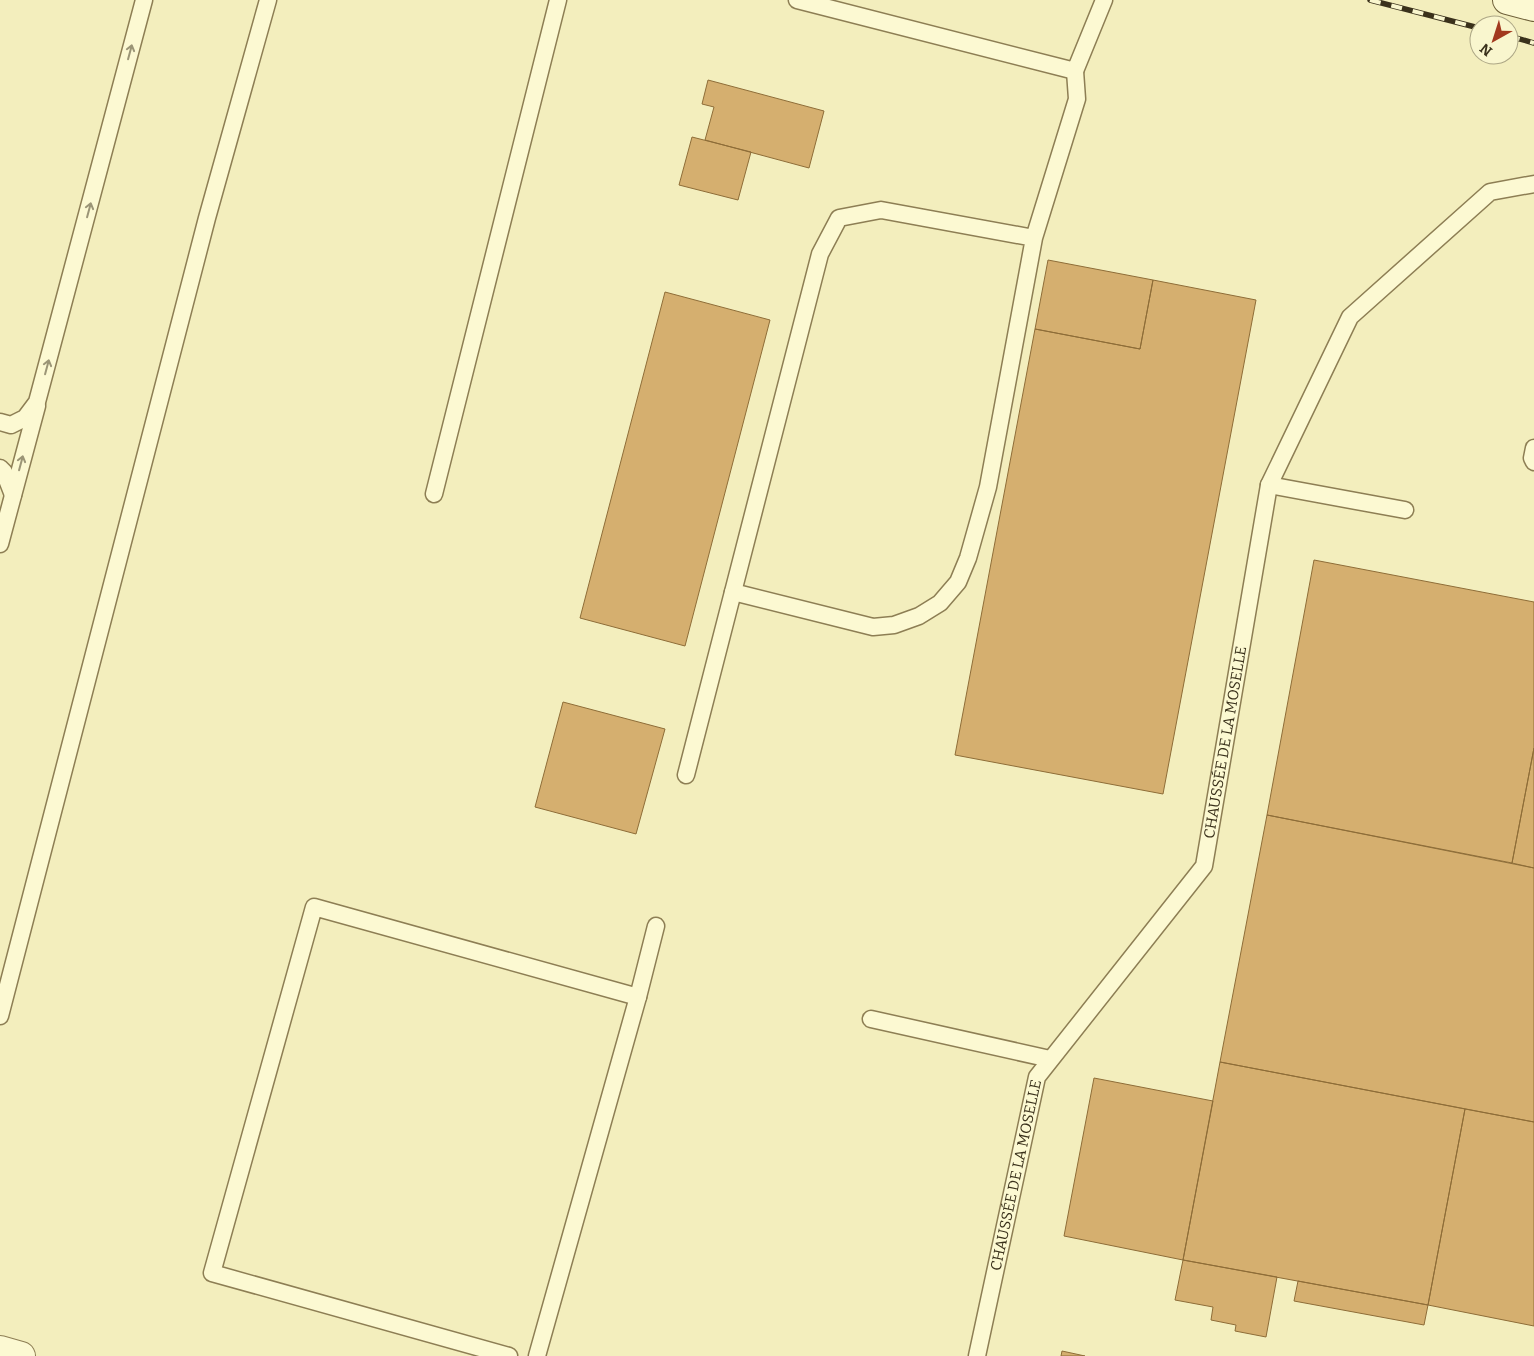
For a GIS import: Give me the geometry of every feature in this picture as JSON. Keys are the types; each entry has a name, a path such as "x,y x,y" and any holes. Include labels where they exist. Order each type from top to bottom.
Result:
{"main road":[{"path":"1507,0 1534,7"},
{"path":"0,1350 21,1356"}],"lane":[{"path":"0,544 144,0"},
{"path":"0,1016 202,237 268,0"},
{"path":"434,494 558,0"},
{"path":"798,0 1075,71"},
{"path":"733,592 873,627 894,625 918,616 940,603 958,582 968,558 988,487 1034,238 1077,99 1075,71 1104,0"},
{"name":"CHAUSSÉE DE LA MOSELLE","path":"977,1356 1037,1077 1204,866 1269,485 1350,317 1490,192 1534,184"},
{"path":"686,775 820,254 839,218 881,210 1034,238"},
{"path":"0,422 11,425 25,418 37,402"},
{"path":"1534,448 1532,458 1534,462"},
{"path":"0,468 4,472 13,495"},
{"path":"1269,485 1405,510"},
{"path":"509,1356 212,1273 314,906 638,997"},
{"path":"537,1356 638,997 656,926"},
{"path":"871,1019 1050,1060"}],"building":[{"path":"708,80 824,111 809,168 705,140 714,107 702,104"},
{"path":"692,137 751,152 738,200 679,185"},
{"path":"1048,260 1153,280 1140,349 1035,329"},
{"path":"1153,280 1256,300 1163,794 955,755 1035,329 1140,349"},
{"path":"665,292 770,320 685,646 580,618"},
{"path":"1314,560 1534,602 1534,748 1512,863 1267,815"},
{"path":"563,702 665,729 636,834 535,807"},
{"path":"1534,748 1534,868 1512,863"},
{"path":"1267,815 1534,868 1534,1122 1220,1062"},
{"path":"1220,1062 1465,1109 1428,1305 1183,1260"},
{"path":"1094,1078 1213,1101 1183,1260 1064,1236"},
{"path":"1465,1109 1534,1122 1534,1326 1428,1305"},
{"path":"1183,1260 1277,1277 1266,1337 1235,1331 1236,1325 1211,1320 1213,1307 1175,1300"},
{"path":"1298,1281 1428,1305 1424,1325 1294,1301"},
{"path":"1062,1351 1085,1356 1061,1356"}],"railway":[{"path":"1370,0 1469,25"},
{"path":"1519,39 1534,43"}]}
